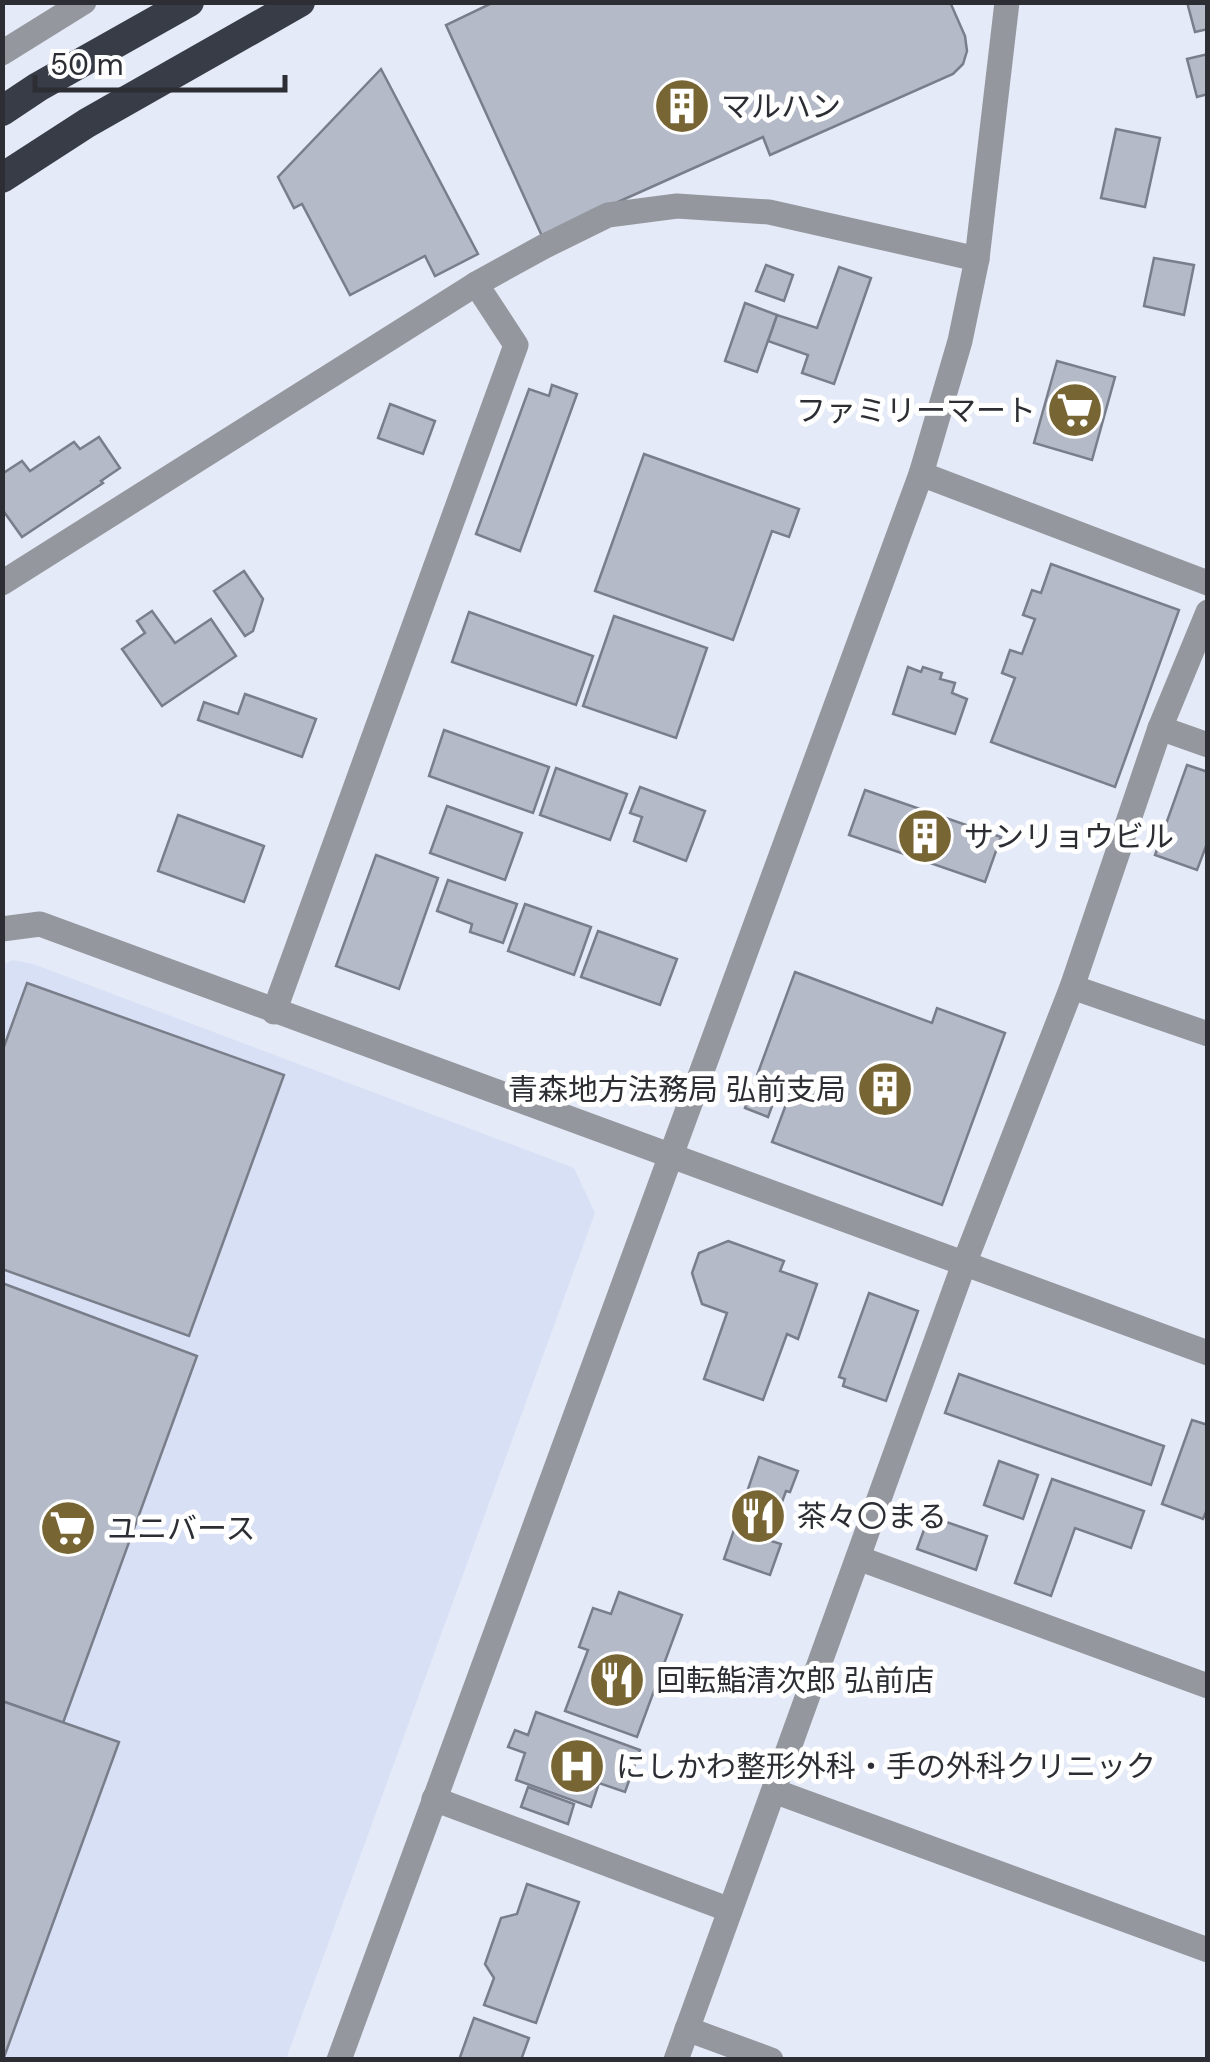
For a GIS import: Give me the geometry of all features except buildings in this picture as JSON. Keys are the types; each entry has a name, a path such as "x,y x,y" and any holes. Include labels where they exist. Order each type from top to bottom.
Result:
{"highway":[{"path":"2,111 190,2"},
{"path":"2,178 86,123 300,2"}],"street":[{"path":"2,53 84,2"},
{"path":"338,2060 920,474 960,341 977,259 1007,2"},
{"path":"2,583 476,284 608,215 677,206 769,212 977,259"},
{"path":"274,1012 516,345 476,284"},
{"path":"920,474 1208,583"},
{"path":"676,2060 964,1264 1072,988 1160,728 1208,612"},
{"path":"1160,728 1208,745"},
{"path":"2,929 40,924 1208,1353"},
{"path":"1072,988 1208,1034"},
{"path":"858,1558 1208,1686"},
{"path":"774,1790 1208,1950"},
{"path":"434,1799 730,1910"},
{"path":"687,2029 771,2060"}],"shaded area":[{"path":"13,960 33,964 574,1168 595,1213 286,2059 3,2059 2,965"}],"place":[{"name":"マルハン","path":"682,106"},
{"name":"ファミリーマート","path":"1075,410"},
{"name":"サンリョウビル","path":"925,836"},
{"name":"青森地方法務局 弘前支局","path":"885,1089"},
{"name":"茶々〇まる","path":"758,1516"},
{"name":"ユニバース","path":"68,1528"},
{"name":"回転鮨清次郎 弘前店","path":"617,1680"},
{"name":"にしかわ整形外科・手の外科クリニック","path":"577,1766"}]}
